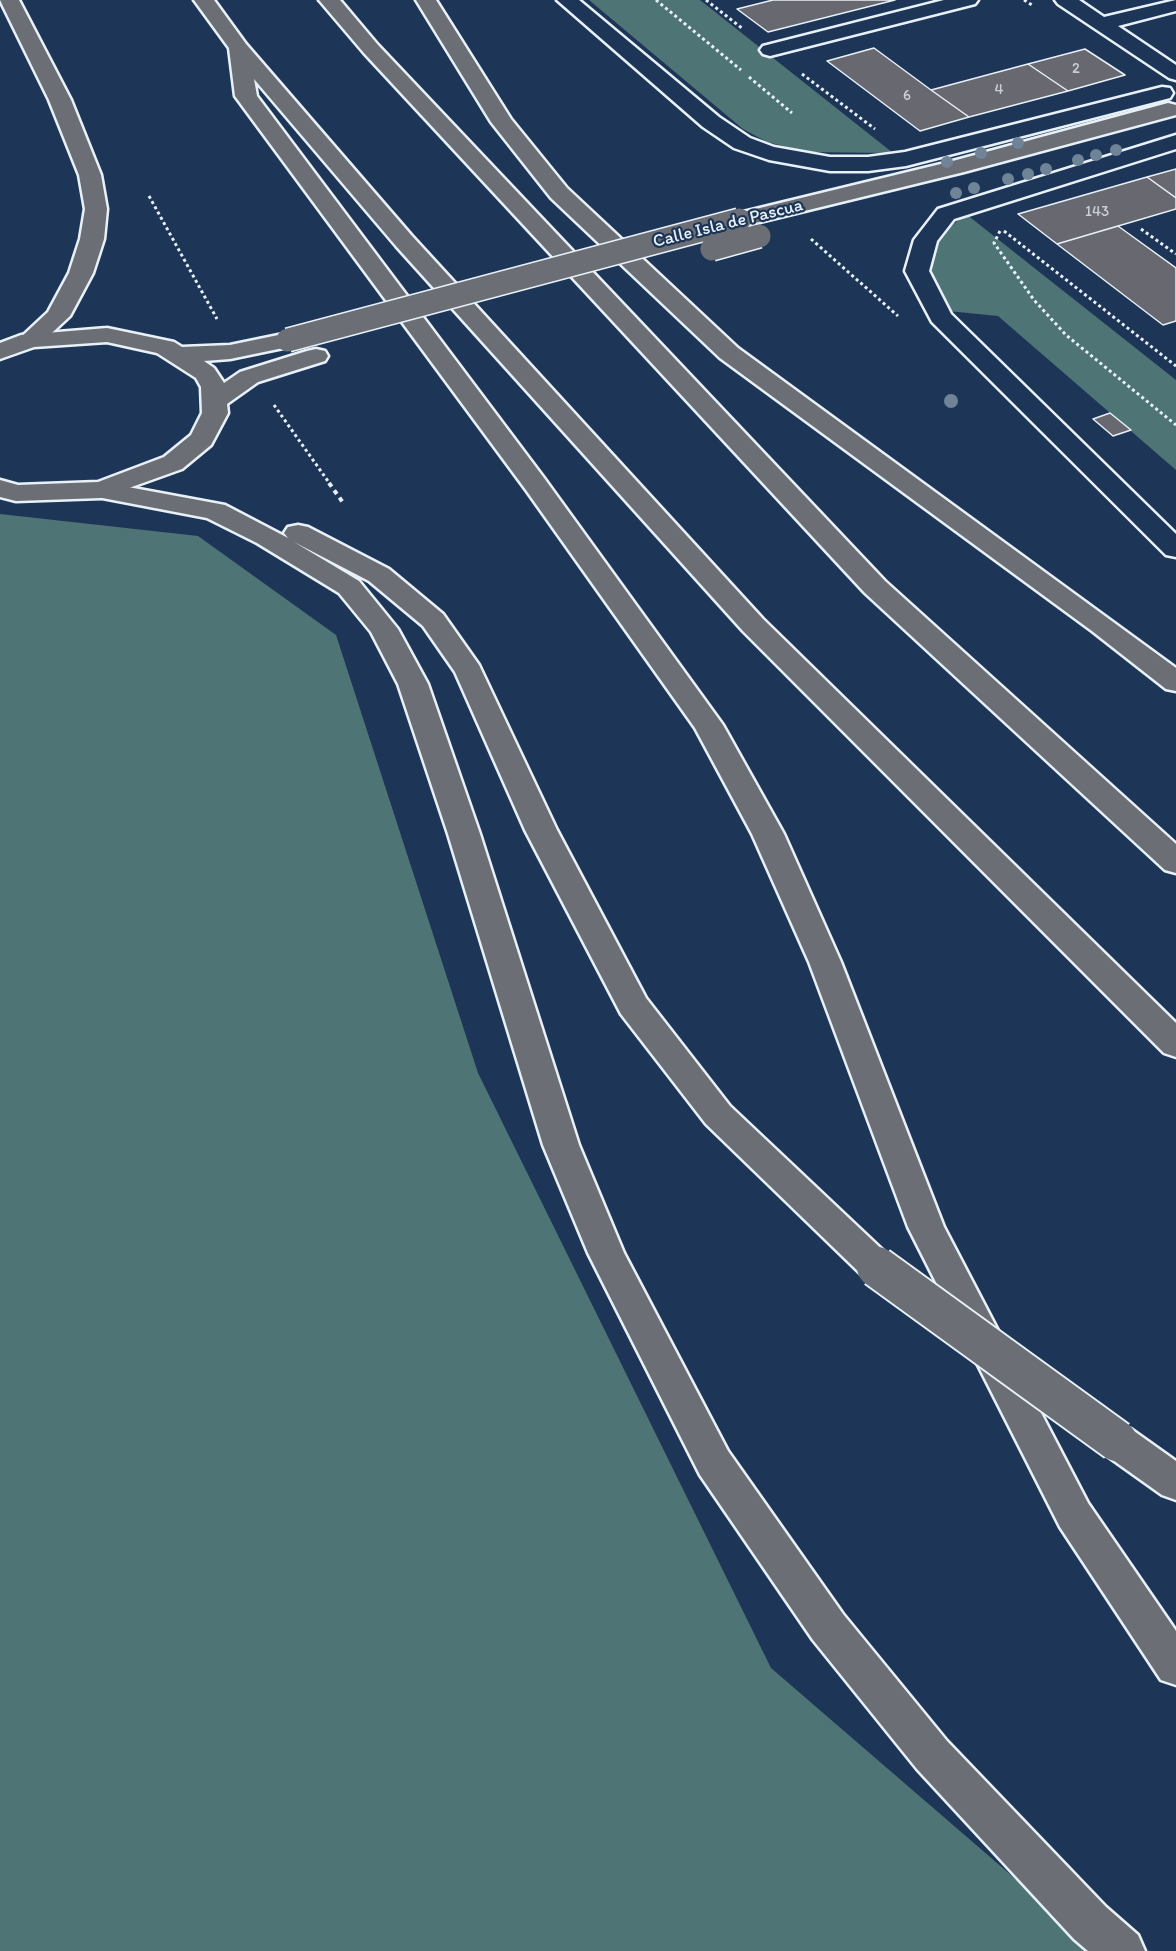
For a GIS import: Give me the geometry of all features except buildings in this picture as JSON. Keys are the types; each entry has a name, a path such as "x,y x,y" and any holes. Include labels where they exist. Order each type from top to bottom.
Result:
{"main road":[{"path":"9,0 60,100 90,175 96,209 92,239 81,273 58,316 30,340"},
{"path":"204,0 239,48 404,241 753,625 1176,1044"},
{"path":"329,0 371,49 875,587 1176,862"},
{"path":"426,0 502,122 559,193 729,353 1102,625 1176,682"},
{"path":"239,48 246,96 535,484 708,725 768,834 825,962 926,1227 1074,1515 1176,1666"},
{"name":"Calle Isla de Pascua","path":"178,355 230,352 288,340 739,220 956,166 1172,104"},
{"name":"Calle Isla de Pascua","path":"215,401 249,377 316,356 759,236 1172,104"},
{"path":"0,352 30,340 107,335 165,347 205,373 214,387 215,413 202,440 173,463 101,490"},
{"path":"0,488 16,493 101,490 285,526 379,575 433,620 469,671 541,830 633,1005 718,1115 877,1267 1176,1483"},
{"path":"215,511 267,537 349,587 384,629 413,684 464,834 561,1145 606,1253 714,1463 828,1627 932,1755 1090,1923 1122,1951"}],"street":[{"path":"567,0 711,122 742,143 769,153 830,164 868,164 906,159 1172,104"},
{"path":"770,50 968,0"},
{"path":"1065,0 1176,74"},
{"path":"1102,24 1176,5"},
{"path":"1176,142 946,214 926,240 917,271 941,317 1176,549"}],"path":[{"path":"656,0 792,113"},
{"path":"706,0 875,129"},
{"path":"1024,0 1034,6"},
{"path":"149,196 222,328"},
{"path":"994,224 1176,366"},
{"path":"1002,229 994,243 1034,300 1066,335 1176,426"},
{"path":"1141,229 1176,255"},
{"path":"811,239 901,318"},
{"path":"1168,360 1176,357"},
{"path":"275,397 274,406 344,504"}],"green space":[{"path":"589,0 700,0 893,153 808,152 767,142 743,129"},
{"path":"966,214 1176,380 1176,470 998,316 948,311 933,288 931,258 941,234"},
{"path":"0,514 198,536 336,635 478,1073 771,1668 1099,1951 0,1951"}]}
